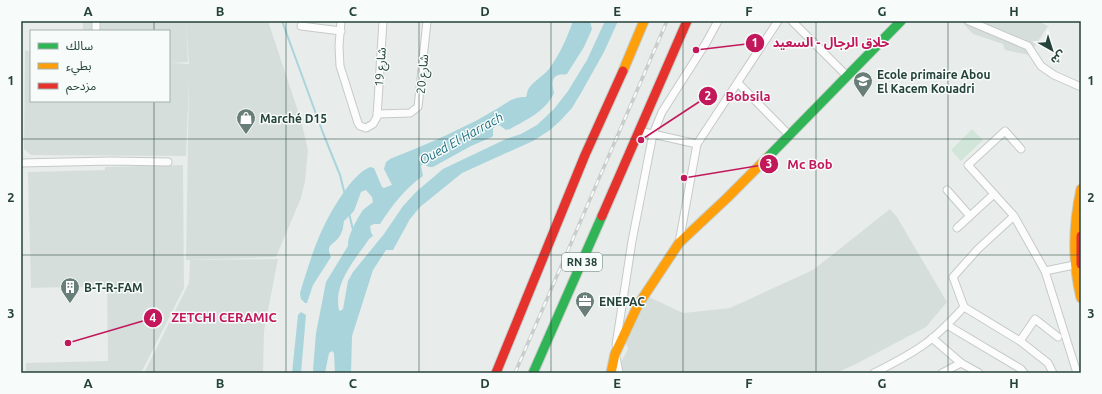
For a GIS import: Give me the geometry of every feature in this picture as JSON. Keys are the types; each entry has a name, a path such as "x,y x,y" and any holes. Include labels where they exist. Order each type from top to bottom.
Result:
{"street":[{"path":"341,21 339,46 340,66 358,124 369,128 375,122 377,114"},
{"name":"شارع 19","path":"377,114 384,21"},
{"name":"شارع 20","path":"377,114 410,113 414,112 418,107 427,21"},
{"path":"496,373 585,155 644,21"},
{"name":"RN 38","path":"533,373 687,21"},
{"path":"611,373 632,241 653,134 662,112 706,43 718,21"},
{"path":"679,244 697,144 778,21"},
{"path":"792,21 847,76"},
{"path":"619,373 615,354 638,305 679,244 790,135 901,21"},
{"path":"969,21 1028,46 1041,66 1054,75 1081,87"},
{"path":"301,26 341,32"},
{"path":"738,83 790,135"},
{"path":"639,131 697,144"},
{"path":"1021,149 1005,131 968,165 1014,216 1045,271 1077,373"},
{"path":"21,163 111,160 168,162"},
{"path":"1079,264 1074,240 1078,202 1081,189"},
{"path":"947,190 970,216"},
{"path":"957,228 994,194"},
{"path":"1014,216 978,249 953,277 964,307 1020,341 1048,363 1053,373"},
{"path":"1081,227 1079,264 1081,298"},
{"path":"1045,271 1079,264"},
{"path":"874,373 905,357 932,338 964,307"},
{"path":"1020,341 1035,319 1058,337"},
{"path":"947,325 1021,369 1024,373"},
{"path":"932,338 961,363 979,373"},
{"path":"942,373 961,363"}],"shaded area":[{"name":"Marché D15","path":"83,21 186,21 268,21 301,120 308,150 305,181 301,198 276,257 186,260 189,80 186,156 31,155 24,149 25,50 30,52 30,102 170,102 170,30 83,30","holes":["186,21 189,64 172,63 188,62"]},
{"path":"961,21 1038,21 1048,26 1029,55 1005,50 1003,44 973,34"},
{"path":"183,165 184,288 141,373 26,373 26,363 108,361 107,286 31,288 28,172 105,170 105,167"},
{"name":"ENEPAC","path":"890,209 897,217 947,302 926,327 836,373 623,373 621,371 620,364 628,349 624,336 647,296 683,313 730,308 813,270"},
{"path":"278,259 264,331 263,373 144,373 189,283 190,260"}],"green space":[{"path":"972,129 983,140 961,161 951,150"}],"water":[{"name":"Oued El Harrach","path":"573,21 590,21 592,29 584,47 567,74 555,76 553,80 554,93 546,105 529,118 510,129 506,130 499,125 493,128 492,137 471,146 433,167 423,164 421,166 423,176 404,192 380,224 370,226 373,236 369,239 346,272 342,281 339,290 339,310 340,311 343,309 348,281 353,272 384,234 403,206 416,192 443,169 506,139 521,134 537,125 554,109 568,91 587,60 605,21 618,21 604,52 572,108 550,130 533,141 462,173 420,207 410,219 393,250 386,250 373,270 352,336 351,373 335,373 334,353 332,351 329,353 325,373 314,373 316,333 326,282 348,246 351,232 358,217 363,210 373,202 372,197 366,190 361,192 354,211 344,221 343,229 340,235 331,245 329,253 331,257 313,285 307,303 301,299 300,293 313,253 323,229 336,205 352,181 359,174 370,167 374,168 382,187 384,188 392,185 384,169 386,162 390,159 481,118 516,98 526,97 529,88 549,69 557,58"},
{"path":"301,312 306,315 301,373 292,373 298,315"}],"waterway":[{"path":"282,21 340,175 345,195"},
{"path":"349,213 353,230"}],"railway":[{"path":"515,373 667,21"}],"traffic: fast":[{"path":"767,158 901,21"},
{"path":"533,373 602,216"}],"traffic: slow":[{"path":"623,71 644,21"},
{"path":"611,373 615,354 638,305 679,243 767,158"},
{"path":"1081,189 1075,230 1076,271 1081,298"}],"traffic: jam":[{"path":"602,216 687,21"},
{"path":"496,373 585,155 623,71"},
{"path":"1081,236 1081,264"}],"place":[{"name":"حلاق الرجال - السعيد","path":"696,50"},
{"name":"Ecole primaire Abou El Kacem Kouadri","path":"863,98"},
{"name":"Marché D15","path":"246,135"},
{"name":"Bobsila","path":"641,140"},
{"name":"Mc Bob","path":"684,178"},
{"name":"B-T-R-FAM","path":"70,304"},
{"name":"ENEPAC","path":"585,318"},
{"name":"ZETCHI CERAMIC","path":"68,343"}]}
